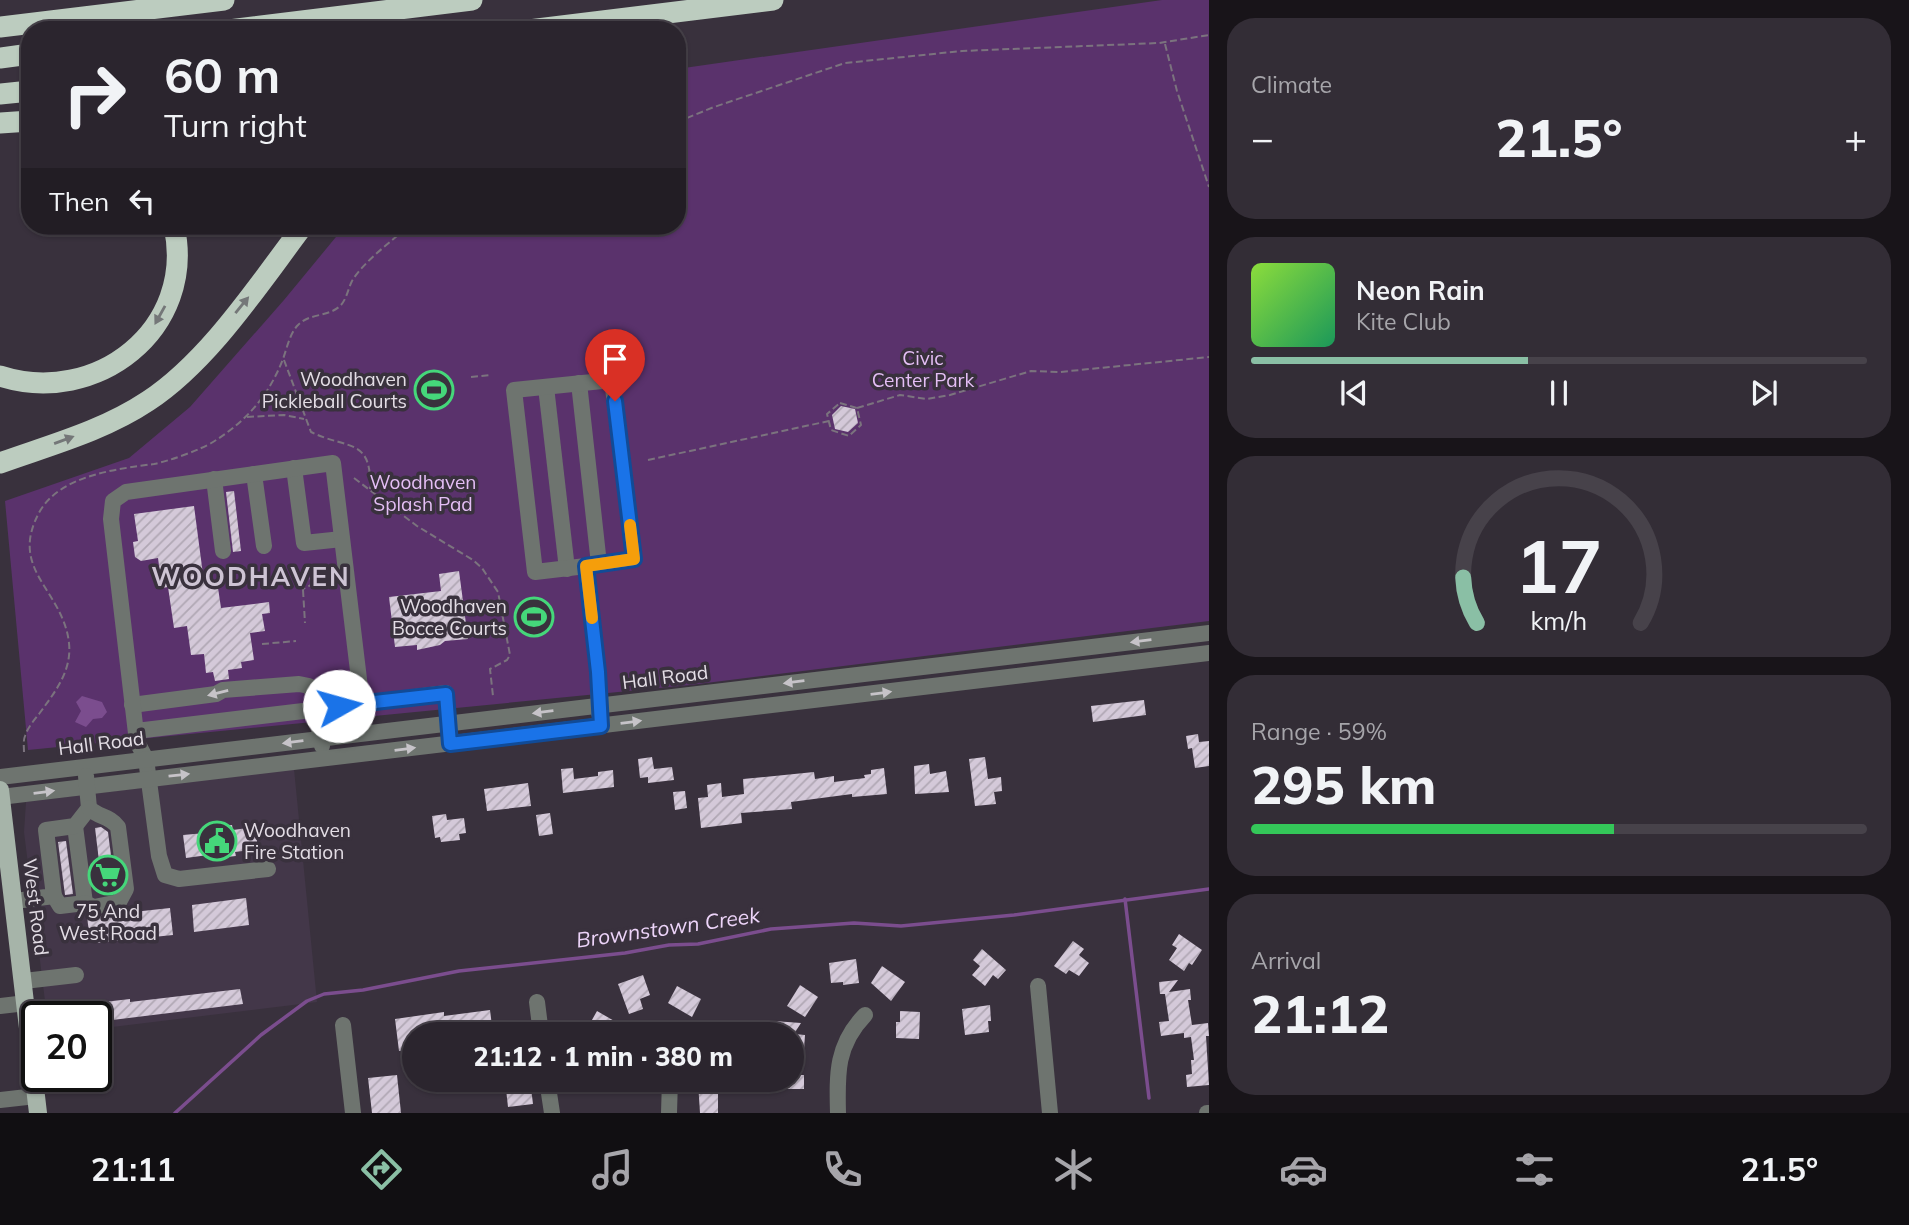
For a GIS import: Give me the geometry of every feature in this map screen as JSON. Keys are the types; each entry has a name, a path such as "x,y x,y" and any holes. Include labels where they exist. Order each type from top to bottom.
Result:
{"highway":[{"path":"50,21 223,0"},
{"path":"302,21 472,0"},
{"path":"602,21 773,0"},
{"path":"686,24 758,13 789,0"},
{"path":"0,27 21,24"},
{"path":"0,58 21,55"},
{"path":"0,94 21,91"},
{"path":"0,123 21,122"},
{"path":"0,376 37,383 74,381 99,373 132,352 150,333 169,298 177,256 175,235"},
{"path":"0,463 93,429 125,414 161,392 186,371 208,347 296,235"}],"main road":[{"name":"West Road","path":"0,794 6,880 15,901 26,1001"}],"street":[{"path":"612,380 634,559 535,572 514,390 546,387 612,380"},
{"path":"579,383 593,565 601,726"},
{"path":"546,387 567,569"},
{"path":"268,869 179,879 165,875 159,856 146,759 137,742 111,519 113,501 126,492 333,463 362,704"},
{"path":"294,468 304,543 342,539"},
{"path":"254,474 264,546"},
{"path":"214,479 222,551"},
{"name":"Hall Road","path":"0,777 1209,633"},
{"path":"0,794 87,787 1209,653"},
{"path":"848,676 850,696"},
{"path":"132,705 216,694 223,690 299,684 309,686 322,738 324,759"},
{"path":"136,731 446,694 450,744"},
{"path":"85,767 89,808 94,813 112,819 118,827 126,889 119,902 94,906 85,903 60,906 54,896 46,830 75,826 89,808"},
{"path":"75,826 85,903"},
{"path":"15,901 54,896"},
{"path":"24,981 76,975"},
{"path":"1038,986 1050,1113"},
{"path":"537,1002 540,1022"},
{"path":"0,1006 21,1004"},
{"path":"838,1113 836,1073 843,1048 855,1025 865,1015"},
{"path":"344,1025 353,1113"},
{"path":"549,1092 552,1113"},
{"path":"670,1092 670,1113"},
{"path":"0,1100 37,1104"}],"path":[{"path":"686,118 845,63 962,51 1164,42 1209,35"},
{"path":"1164,42 1177,92 1209,187"},
{"path":"857,408 861,425 849,436 831,430 827,414 840,403 857,408 900,395 927,399 950,395 1031,371 1060,372 1209,357"},
{"path":"283,359 311,432 324,439 359,448 371,471 370,489"},
{"path":"471,377 490,375"},
{"path":"246,418 284,415 305,419"},
{"path":"648,460 829,421"},
{"path":"354,478 417,526 473,560 491,579 498,592 510,655 507,660 491,669 493,696"},
{"path":"303,574 310,577 311,581 311,585 303,589 297,585 296,579 303,574"},
{"path":"311,581 328,578"},
{"path":"303,589 305,623"},
{"path":"262,644 296,640"}],"shaded area":[{"path":"82,696 102,702 107,712 102,718 93,719 86,727 75,722 81,711 76,702"},
{"path":"294,769 317,1002 112,1027 112,1001 45,1001 24,832 26,802"}],"green space":[{"name":"Civic Center Park","path":"1162,0 1209,0 1209,621 690,685 28,750 5,501 129,458 190,407 338,235 686,235 686,68"}],"building":[{"path":"841,406 855,409 858,423 848,432 835,429 832,415"},
{"path":"234,491 241,551 233,552 226,492"},
{"path":"194,506 204,582 217,581 221,608 269,602 270,613 262,614 265,631 250,633 254,660 241,662 242,668 228,670 229,679 215,681 213,672 206,673 204,654 191,655 187,626 174,628 168,587 162,588 158,558 141,561 135,557 133,542 138,541 134,514"},
{"path":"459,571 468,639 445,641 440,645 417,650 417,645 395,647 389,597 441,591 439,574"},
{"path":"1144,700 1146,715 1093,722 1091,706"},
{"path":"1198,734 1199,742 1209,741 1209,766 1195,768 1192,748 1188,749 1186,736"},
{"path":"652,757 654,769 672,767 674,780 648,783 648,777 640,778 638,759"},
{"path":"985,757 988,779 1001,777 1002,791 994,792 996,804 975,806 969,759"},
{"path":"929,764 930,774 946,771 949,792 915,794 914,766"},
{"path":"573,768 574,779 598,776 598,772 613,770 614,787 563,793 561,769"},
{"path":"884,768 887,794 852,797 852,794 791,802 792,809 741,813 742,823 701,828 698,798 708,797 707,785 721,783 722,797 744,794 743,779 814,772 815,779 834,776 834,782 865,778 864,775 871,774 871,770"},
{"path":"528,783 531,806 487,811 484,789"},
{"path":"685,791 687,808 675,810 673,792"},
{"path":"550,813 553,834 539,836 536,815"},
{"path":"446,814 447,820 464,818 466,833 459,834 460,840 441,842 440,837 435,838 432,816"},
{"path":"232,825 233,830 255,827 258,849 235,852 236,856 208,859 208,855 186,858 183,835 205,833 205,828"},
{"path":"101,827 108,832 115,887 112,893 103,894 95,828"},
{"path":"66,841 73,894 65,895 58,842"},
{"path":"246,898 249,925 194,932 192,905"},
{"path":"170,908 173,935 95,943 90,939 87,917"},
{"path":"1179,934 1202,950 1192,965 1189,963 1184,971 1169,960 1177,948 1172,945"},
{"path":"1073,941 1084,949 1079,955 1089,963 1079,976 1069,970 1066,974 1054,966"},
{"path":"982,949 1006,970 998,979 993,975 985,986 972,975 980,966 973,960"},
{"path":"856,959 859,983 831,983 829,963"},
{"path":"882,966 905,982 891,1001 871,983"},
{"path":"643,975 650,995 640,999 643,1009 629,1014 618,984"},
{"path":"1178,980 1169,992 1190,989 1191,1000 1188,1000 1192,1025 1208,1023 1209,1036 1206,1036 1209,1085 1187,1087 1186,1075 1192,1074 1191,1060 1194,1060 1191,1037 1184,1038 1184,1033 1161,1036 1159,1022 1169,1021 1165,994 1160,994 1159,982"},
{"path":"800,985 818,997 805,1017 787,1006"},
{"path":"677,986 701,999 692,1017 668,1003"},
{"path":"240,989 243,1004 112,1020 112,1001 130,999 130,1002"},
{"path":"990,1005 989,1032 965,1035 962,1009"},
{"path":"490,1010 492,1022 402,1022 402,1051 399,1051 395,1019 444,1012 444,1016"},
{"path":"597,1011 616,1022 591,1022"},
{"path":"900,1011 920,1012 919,1039 896,1038 896,1022 900,1022"},
{"path":"397,1075 401,1113 372,1113 368,1078"},
{"path":"506,1092 532,1092 533,1104 508,1107"},
{"path":"592,1092 623,1092 623,1093"},
{"path":"699,1092 718,1092 718,1113 700,1113"}],"waterway":[{"name":"Brownstown Creek","path":"175,1113 261,1035 307,1001 324,994 363,990 459,971 625,953 669,945 698,944 771,929 854,923 901,926 1014,915 1209,889"},
{"path":"1125,899 1149,1098"}],"slow traffic":[{"path":"592,618 586,566 634,559 630,525"}],"place":[{"name":"Woodhaven Pickleball Courts","path":"434,390"},
{"name":"Woodhaven Bocce Courts","path":"534,617"},
{"name":"Woodhaven Fire Station","path":"217,841"},
{"name":"75 And West Road","path":"108,875"}],"district":[{"name":"WOODHAVEN","path":"251,577"}],"route":[{"path":"339,706 446,694 450,744 601,726 586,566 634,559 615,401"}],"park label":[{"name":"Woodhaven Splash Pad","path":"423,493"}]}
